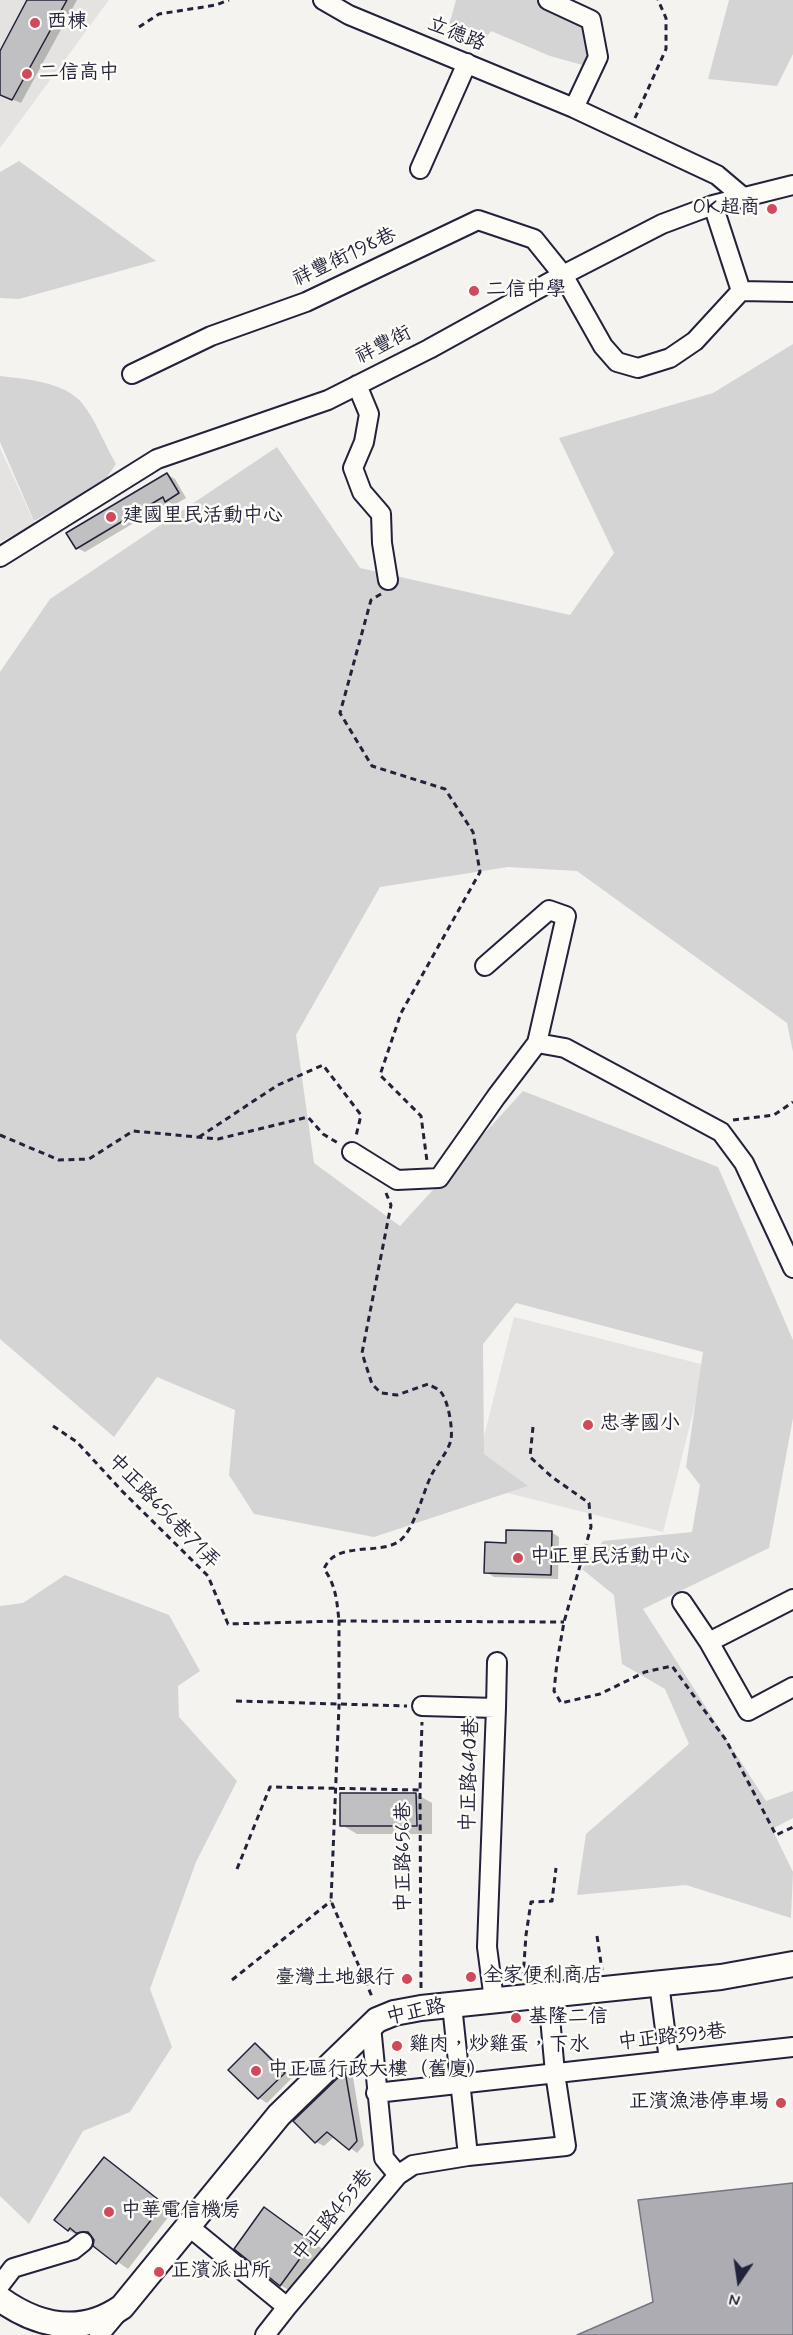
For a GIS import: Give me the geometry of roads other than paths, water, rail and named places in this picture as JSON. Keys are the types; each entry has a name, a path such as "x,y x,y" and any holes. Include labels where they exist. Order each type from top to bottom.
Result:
{"main road":[{"name":"中正路","path":"0,2299 29,2319 49,2327 65,2330 100,2324 122,2307 279,2115 376,2022 421,2008 659,1983 751,1972 793,1964"}],"street":[{"name":"立德路","path":"323,0 349,15 574,108 717,175 742,197"},
{"path":"548,0 591,20 598,57 574,108"},
{"path":"420,169 467,63"},
{"name":"祥豐街","path":"0,557 157,459 328,400 429,349 563,275 662,224 713,205 793,184"},
{"path":"713,205 741,291 793,292"},
{"name":"祥豐街198巷","path":"132,374 211,336 306,302 478,220 534,239 563,275 603,346 617,362 638,368 670,358 695,341 741,291"},
{"path":"357,386 369,414 364,442 353,468 362,492 381,514 382,543 388,580"},
{"path":"352,1152 396,1180 439,1178 537,1043 566,916 549,910 485,966"},
{"path":"537,1043 565,1048 722,1132 744,1162 793,1268"},
{"path":"709,1642 793,1599"},
{"path":"682,1602 709,1642 748,1711 793,1687"},
{"path":"496,1708 497,1662"},
{"name":"中正路640巷","path":"422,1706 496,1708 487,1947 494,2000"},
{"path":"659,1983 669,2060"},
{"path":"398,2175 413,2164 566,2146 555,2073 549,1995"},
{"path":"452,2005 468,2156"},
{"name":"中正路455巷","path":"265,2335 398,2175 384,2158 376,2093 376,2022"},
{"name":"中正路393巷","path":"376,2093 793,2047"},
{"path":"187,2225 287,2307"},
{"path":"0,2285 13,2268 73,2250 83,2242"},
{"path":"99,2335 122,2307"}],"place":[{"name":"西棟","path":"35,23"},
{"name":"二信高中","path":"27,74"},
{"name":"OK超商","path":"772,209"},
{"name":"二信中學","path":"474,291"},
{"name":"建國里民活動中心","path":"111,517"},
{"name":"忠孝國小","path":"588,1425"},
{"name":"中正里民活動中心","path":"518,1558"},
{"name":"全家便利商店","path":"471,1977"},
{"name":"臺灣土地銀行","path":"407,1979"},
{"name":"基隆二信","path":"516,2018"},
{"name":"雞肉，炒雞蛋，下水","path":"397,2046"},
{"name":"中正區行政大樓（舊廈）","path":"256,2071"},
{"name":"正濱漁港停車場","path":"781,2103"},
{"name":"中華電信機房","path":"109,2212"},
{"name":"正濱派出所","path":"159,2272"}]}
